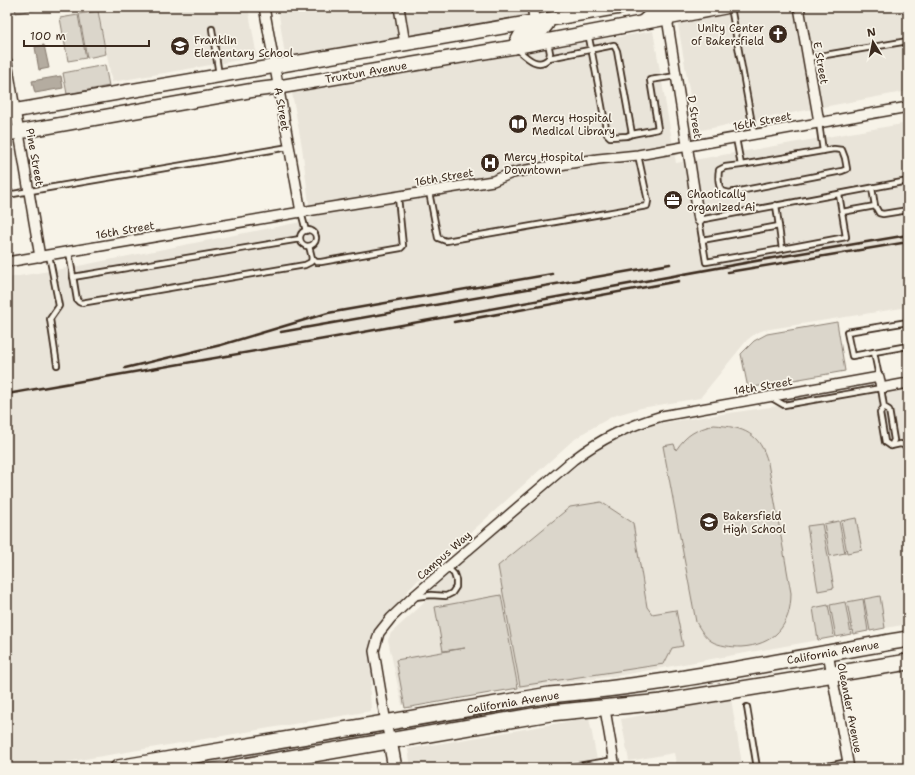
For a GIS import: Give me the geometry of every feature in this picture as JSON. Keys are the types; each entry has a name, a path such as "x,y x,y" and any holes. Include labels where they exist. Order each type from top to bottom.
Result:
{"main road":[{"name":"Truxtun Avenue","path":"11,111 620,7"},
{"name":"Truxtun Avenue","path":"13,133 254,90 548,41 644,22 667,11 725,7"},
{"path":"514,47 520,36 543,29 550,20"},
{"name":"California Avenue","path":"124,768 549,695 603,690 660,682 908,639"},
{"name":"California Avenue","path":"233,768 550,714 662,702 908,662"},
{"path":"390,741 395,768"}],"street":[{"name":"A Street","path":"264,7 301,212"},
{"path":"399,7 405,44"},
{"path":"532,7 535,22"},
{"name":"E Street","path":"799,7 818,122"},
{"name":"D Street","path":"667,11 699,220"},
{"name":"Pine Street","path":"7,62 13,133 45,256"},
{"name":"16th Street","path":"7,262 493,181 512,173 527,170 598,159 638,156 818,122 908,107"},
{"path":"879,377 881,388 908,383"},
{"name":"14th Street","path":"615,433 637,423 662,416 879,377"},
{"name":"Campus Way","path":"390,741 374,651 379,633 391,618 413,598 574,460 589,448 615,433"},
{"name":"Oleander Avenue","path":"828,653 849,765"},
{"path":"605,709 614,764"}],"lane":[{"path":"731,7 754,135"},
{"path":"212,30 219,75"},
{"path":"588,33 607,134 610,138 658,129 650,80 676,76"},
{"path":"548,41 550,53 549,58"},
{"path":"808,58 908,41"},
{"path":"514,47 532,62 541,64 549,58 616,46 632,134"},
{"path":"818,122 823,151"},
{"path":"736,138 741,165"},
{"path":"7,195 289,147"},
{"path":"834,149 842,150 847,168 842,171 729,192 723,191 721,189 718,175 719,170 725,167 741,165 834,149"},
{"path":"429,192 438,238 446,241 640,208 647,206 648,201 638,156"},
{"path":"839,194 846,237 706,262 699,220 908,181"},
{"path":"872,188 875,206 879,213 883,214 908,210"},
{"path":"310,246 312,258 316,262 402,248 398,197"},
{"path":"776,205 782,249"},
{"path":"842,212 875,206"},
{"path":"301,212 306,231"},
{"path":"702,240 779,226"},
{"path":"300,239 301,234 306,231 313,232 316,237 310,246"},
{"path":"300,239 304,245 310,246"},
{"path":"73,277 300,239"},
{"path":"69,252 78,302 81,303 305,265 311,262 312,258"},
{"path":"45,256 59,306 50,319 57,365"},
{"path":"908,322 847,332 852,356 908,346"},
{"path":"874,352 879,377"},
{"path":"771,397 784,404 881,388 884,407 880,413 885,442 891,446 900,444 908,446"},
{"path":"884,407 889,410 894,440 891,446"},
{"path":"413,598 431,595 446,596 452,593 456,587 456,580 454,574 448,568"},
{"path":"747,707 757,768"},
{"path":"566,768 614,764"},
{"path":"817,768 849,765"}],"shaded area":[{"path":"15,7 39,7 39,9 16,13"},
{"name":"Franklin Elementary School","path":"98,7 248,7 257,57 112,82"},
{"path":"278,7 578,7 285,56"},
{"path":"675,7 908,7 908,91 696,131"},
{"path":"98,11 106,54 87,58 79,14"},
{"path":"78,15 86,58 68,61 60,18"},
{"path":"653,31 676,163 908,123 908,307 764,330 756,333 747,340 700,398 641,408 613,416 571,442 418,580 406,593 386,625 375,657 370,692 371,711 31,768 7,768 7,278 73,267 311,220 302,147 292,93"},
{"path":"44,45 49,68 39,70 35,47"},
{"path":"105,65 109,86 67,94 63,73"},
{"path":"61,76 63,88 35,93 32,81"},
{"path":"837,322 845,371 748,388 741,354 754,341 767,334"},
{"name":"Bakersfield High School","path":"908,387 908,624 622,675 402,705 388,640 391,633 423,604 428,592 594,451 618,438 654,424"},
{"path":"714,425 742,430 755,438 765,453 791,593 788,615 778,632 763,642 741,647 714,643 704,635 696,622 663,446 674,444 676,450 692,433"},
{"path":"601,502 633,523 647,607 652,614 676,610 683,646 672,648 664,664 520,686 498,566 570,507"},
{"path":"856,518 862,550 847,553 841,521"},
{"path":"839,521 845,553 830,556 824,524"},
{"path":"822,524 834,588 818,591 807,526"},
{"path":"501,595 518,688 405,708 396,660 465,648 443,651 435,607"},
{"path":"880,596 885,628 870,631 864,599"},
{"path":"863,599 868,631 853,634 847,602"},
{"path":"845,602 851,634 836,637 830,605"},
{"path":"828,605 834,637 818,640 813,608"},
{"path":"731,699 742,764 722,768 677,768 674,753 629,761 621,719"},
{"path":"589,718 597,760 549,768 411,768 408,749"},
{"path":"371,732 318,742 295,749 188,767 163,768 183,763"}],"railway":[{"path":"7,394 908,235"},
{"path":"728,272 908,242"},
{"path":"281,332 670,264"},
{"path":"125,368 221,345 328,313 552,274"},
{"path":"454,322 679,281"}],"place":[{"name":"Unity Center of Bakersfield","path":"778,34"},
{"name":"Franklin Elementary School","path":"180,46"},
{"name":"Mercy Hospital Medical Library","path":"518,124"},
{"name":"Mercy Hospital Downtown","path":"490,163"},
{"name":"Chaotically organized Ai","path":"673,200"},
{"name":"Bakersfield High School","path":"709,522"}]}
